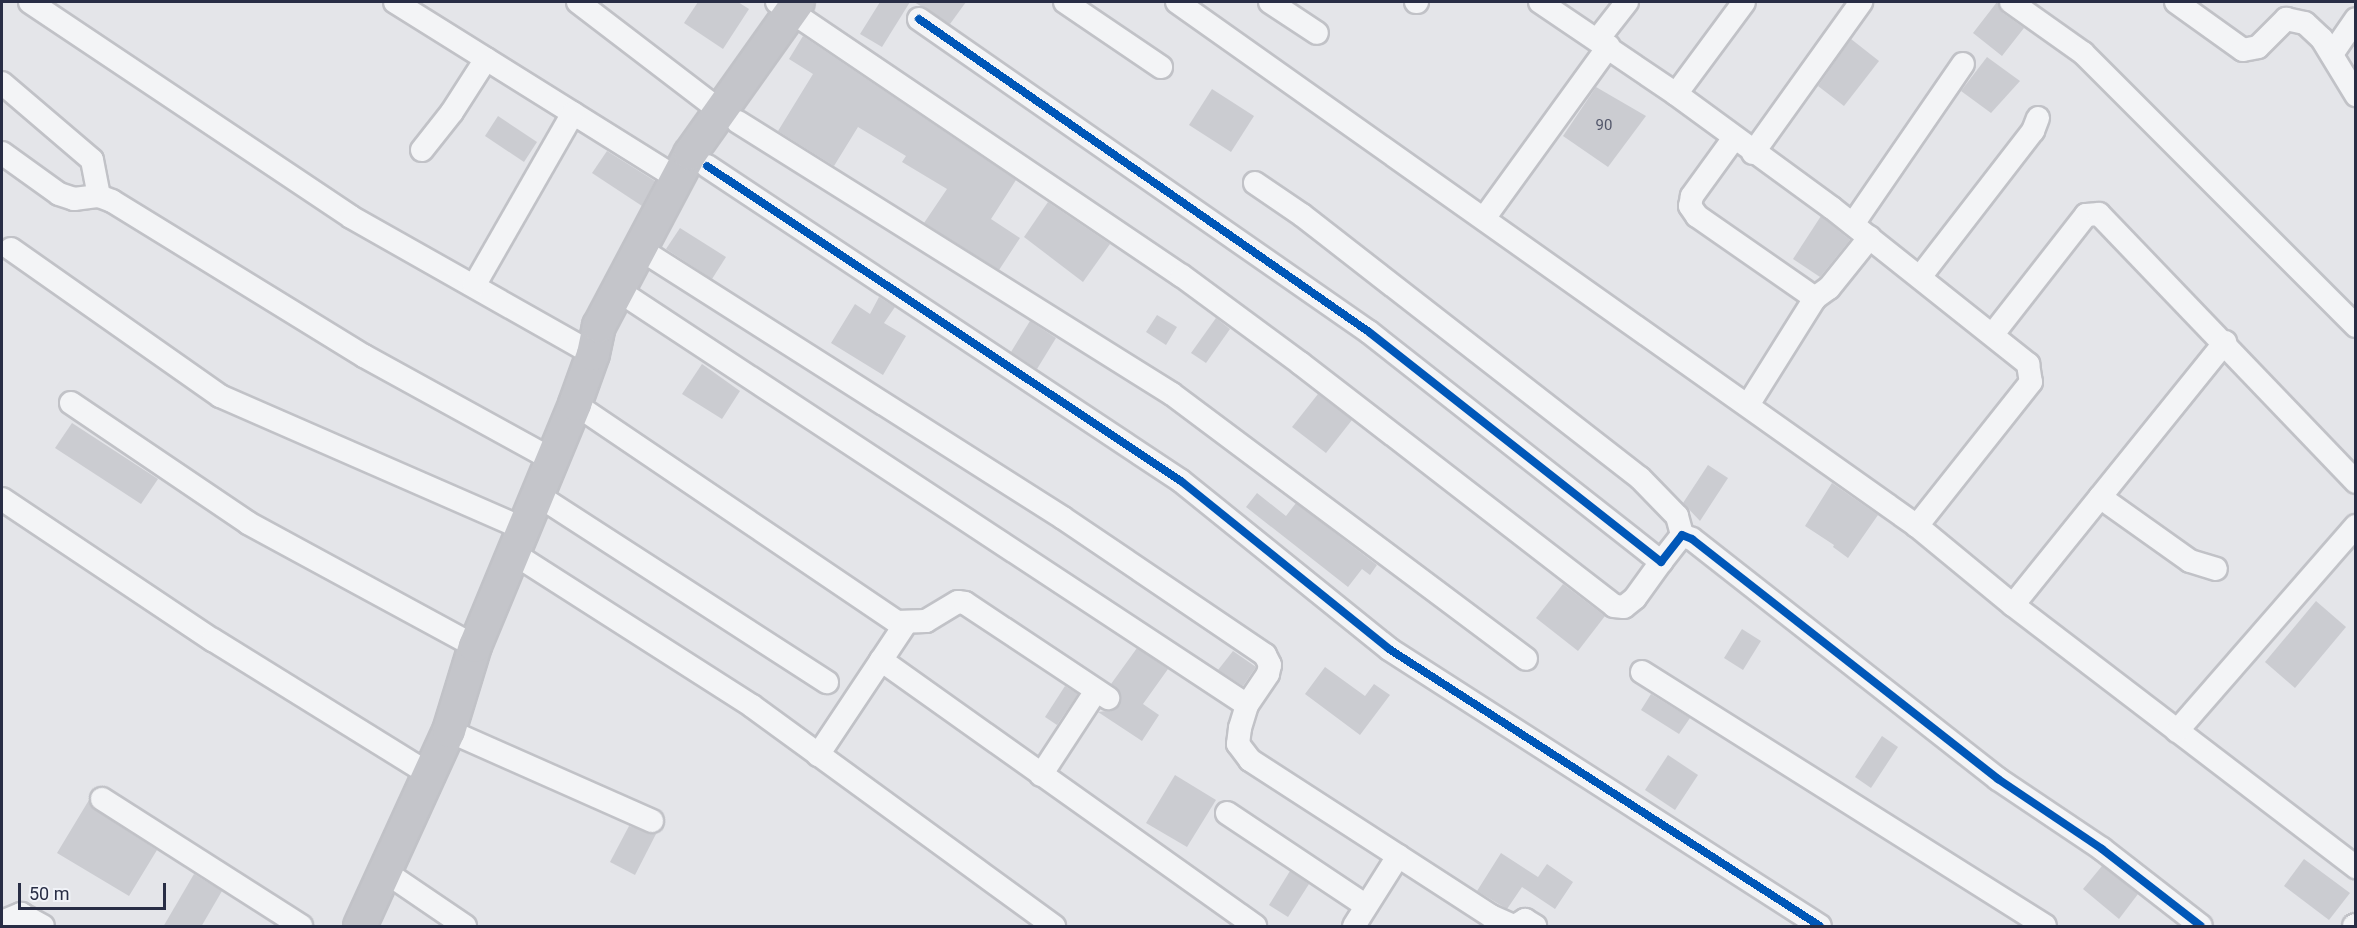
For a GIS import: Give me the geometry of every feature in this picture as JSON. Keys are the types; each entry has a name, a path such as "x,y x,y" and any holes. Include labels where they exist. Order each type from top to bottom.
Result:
{"street":[{"path":"30,2 351,217 593,354"},
{"path":"395,2 678,179"},
{"path":"578,2 730,117 1172,394 1526,659"},
{"path":"1065,2 1161,67"},
{"path":"1178,2 1485,217 1917,526 2013,605 2355,867"},
{"path":"1270,2 1317,33"},
{"path":"1540,2 1603,42 1862,231 1994,334 2028,364 2033,378 1917,526"},
{"path":"1485,217 1603,42 1627,2"},
{"path":"1676,94 1744,2"},
{"path":"1753,153 1861,2"},
{"path":"2012,2 2083,53 2355,326"},
{"path":"2176,2 2242,50 2258,47 2291,19 2310,27 2332,54 2355,95"},
{"path":"648,254 707,166 730,117 798,7 1191,283 1300,363 1614,606 1624,607 1635,598 1682,535"},
{"path":"920,19 1369,332 1661,562"},
{"path":"2332,54 2355,19"},
{"path":"422,150 486,59"},
{"path":"1748,405 1815,298 1829,288 1963,64"},
{"path":"2,83 92,160 99,196"},
{"path":"474,286 573,113"},
{"path":"360,927 449,731 475,646 539,496 593,354 617,332 627,296 648,254 690,154 730,117"},
{"path":"1920,277 2033,130 2038,118"},
{"path":"1734,138 1692,196 1690,206 1697,216 1815,298"},
{"path":"2,153 59,195 74,199 99,196 364,356 553,460"},
{"path":"707,166 1181,481 1389,650 1820,927"},
{"path":"1255,183 1302,215 1640,478 1677,516 1682,535"},
{"path":"1994,334 2086,215 2094,212 2120,231 2355,482"},
{"path":"11,249 220,396 520,542 752,706 1054,927"},
{"path":"648,254 1063,518 1265,655 1270,665 1268,674 1247,705 1238,744 1250,760 1398,856 1514,927 1525,920 1535,927"},
{"path":"627,296 1247,705"},
{"path":"2013,605 2225,342"},
{"path":"71,403 248,523 475,646"},
{"path":"575,404 891,618 906,623 926,621 958,602 965,603 1102,694 1041,775"},
{"path":"539,496 827,682"},
{"path":"2100,497 2190,561 2216,569"},
{"path":"2,499 213,640 429,774"},
{"path":"2177,731 2355,526"},
{"path":"1682,535 1692,539 1998,779 2102,849 2202,927"},
{"path":"818,755 906,623"},
{"path":"881,660 1255,927"},
{"path":"1642,672 2045,926"},
{"path":"449,731 652,821"},
{"path":"102,799 302,927"},
{"path":"1227,813 1365,905"},
{"path":"1354,927 1365,905 1398,856"},
{"path":"384,871 465,927"},
{"path":"2,922 21,915 43,927"}],"building":[{"path":"698,2 738,2 749,9 723,49 684,23"},
{"path":"880,2 910,2 882,47 860,34"},
{"path":"914,2 966,2 950,24"},
{"path":"1997,2 2003,13 2024,28 2002,56 1973,33"},
{"path":"803,36 1016,180 991,219 1020,238 999,270 924,223 947,189 902,162 906,156 858,127 834,166 778,131 813,74 789,59"},
{"path":"1851,39 1879,61 1844,106 1818,86"},
{"path":"1987,57 2020,81 1991,113 1961,91"},
{"path":"1596,87 1646,116 1608,167 1563,136"},
{"path":"1212,89 1254,116 1231,152 1189,125"},
{"path":"498,116 537,142 524,162 485,136"},
{"path":"607,151 655,181 642,206 592,173"},
{"path":"1048,202 1110,244 1083,282 1024,237"},
{"path":"1821,216 1850,240 1820,277 1793,259"},
{"path":"680,228 726,257 712,279 666,249"},
{"path":"879,297 895,307 884,323 906,336 883,375 831,343 855,304 870,314"},
{"path":"1157,315 1177,327 1166,345 1146,332"},
{"path":"1216,318 1230,329 1206,363 1191,353"},
{"path":"1030,321 1056,338 1037,369 1011,352"},
{"path":"702,364 740,391 722,419 682,394"},
{"path":"1318,394 1352,420 1326,453 1292,427"},
{"path":"72,423 158,479 141,504 55,448"},
{"path":"1708,465 1728,478 1700,521 1683,503"},
{"path":"1832,483 1878,515 1848,558 1833,547 1834,545 1805,526"},
{"path":"1257,493 1286,516 1296,503 1377,565 1370,575 1362,569 1348,587 1246,507"},
{"path":"1563,584 1605,616 1578,651 1536,618"},
{"path":"2316,601 2346,627 2295,688 2265,662"},
{"path":"1742,629 1761,641 1743,670 1724,658"},
{"path":"1137,648 1168,669 1143,704 1159,715 1142,741 1098,712 1113,710 1120,705 1120,693 1111,684"},
{"path":"1233,651 1256,667 1243,686 1218,670"},
{"path":"1325,667 1365,696 1374,684 1390,695 1360,735 1305,694"},
{"path":"1065,686 1078,694 1057,725 1045,717"},
{"path":"1651,694 1690,718 1679,734 1641,710"},
{"path":"1882,736 1898,747 1871,788 1855,777"},
{"path":"1668,755 1698,775 1675,810 1645,790"},
{"path":"1175,775 1216,800 1187,847 1146,823"},
{"path":"89,800 95,810 157,850 129,896 57,853"},
{"path":"629,826 656,834 635,875 610,862"},
{"path":"1501,853 1538,877 1547,864 1573,882 1555,909 1522,887 1507,909 1477,891"},
{"path":"2304,859 2350,893 2329,920 2284,886"},
{"path":"2102,866 2138,894 2119,919 2083,889"},
{"path":"1290,871 1309,884 1288,917 1269,905"},
{"path":"194,874 222,891 201,927 163,927"}],"cycle path":[{"path":"919,19 1369,332 1661,562 1682,535 1692,539 1998,779 2102,849 2201,926"},
{"path":"707,166 1181,481 1389,649 1820,926"}]}
